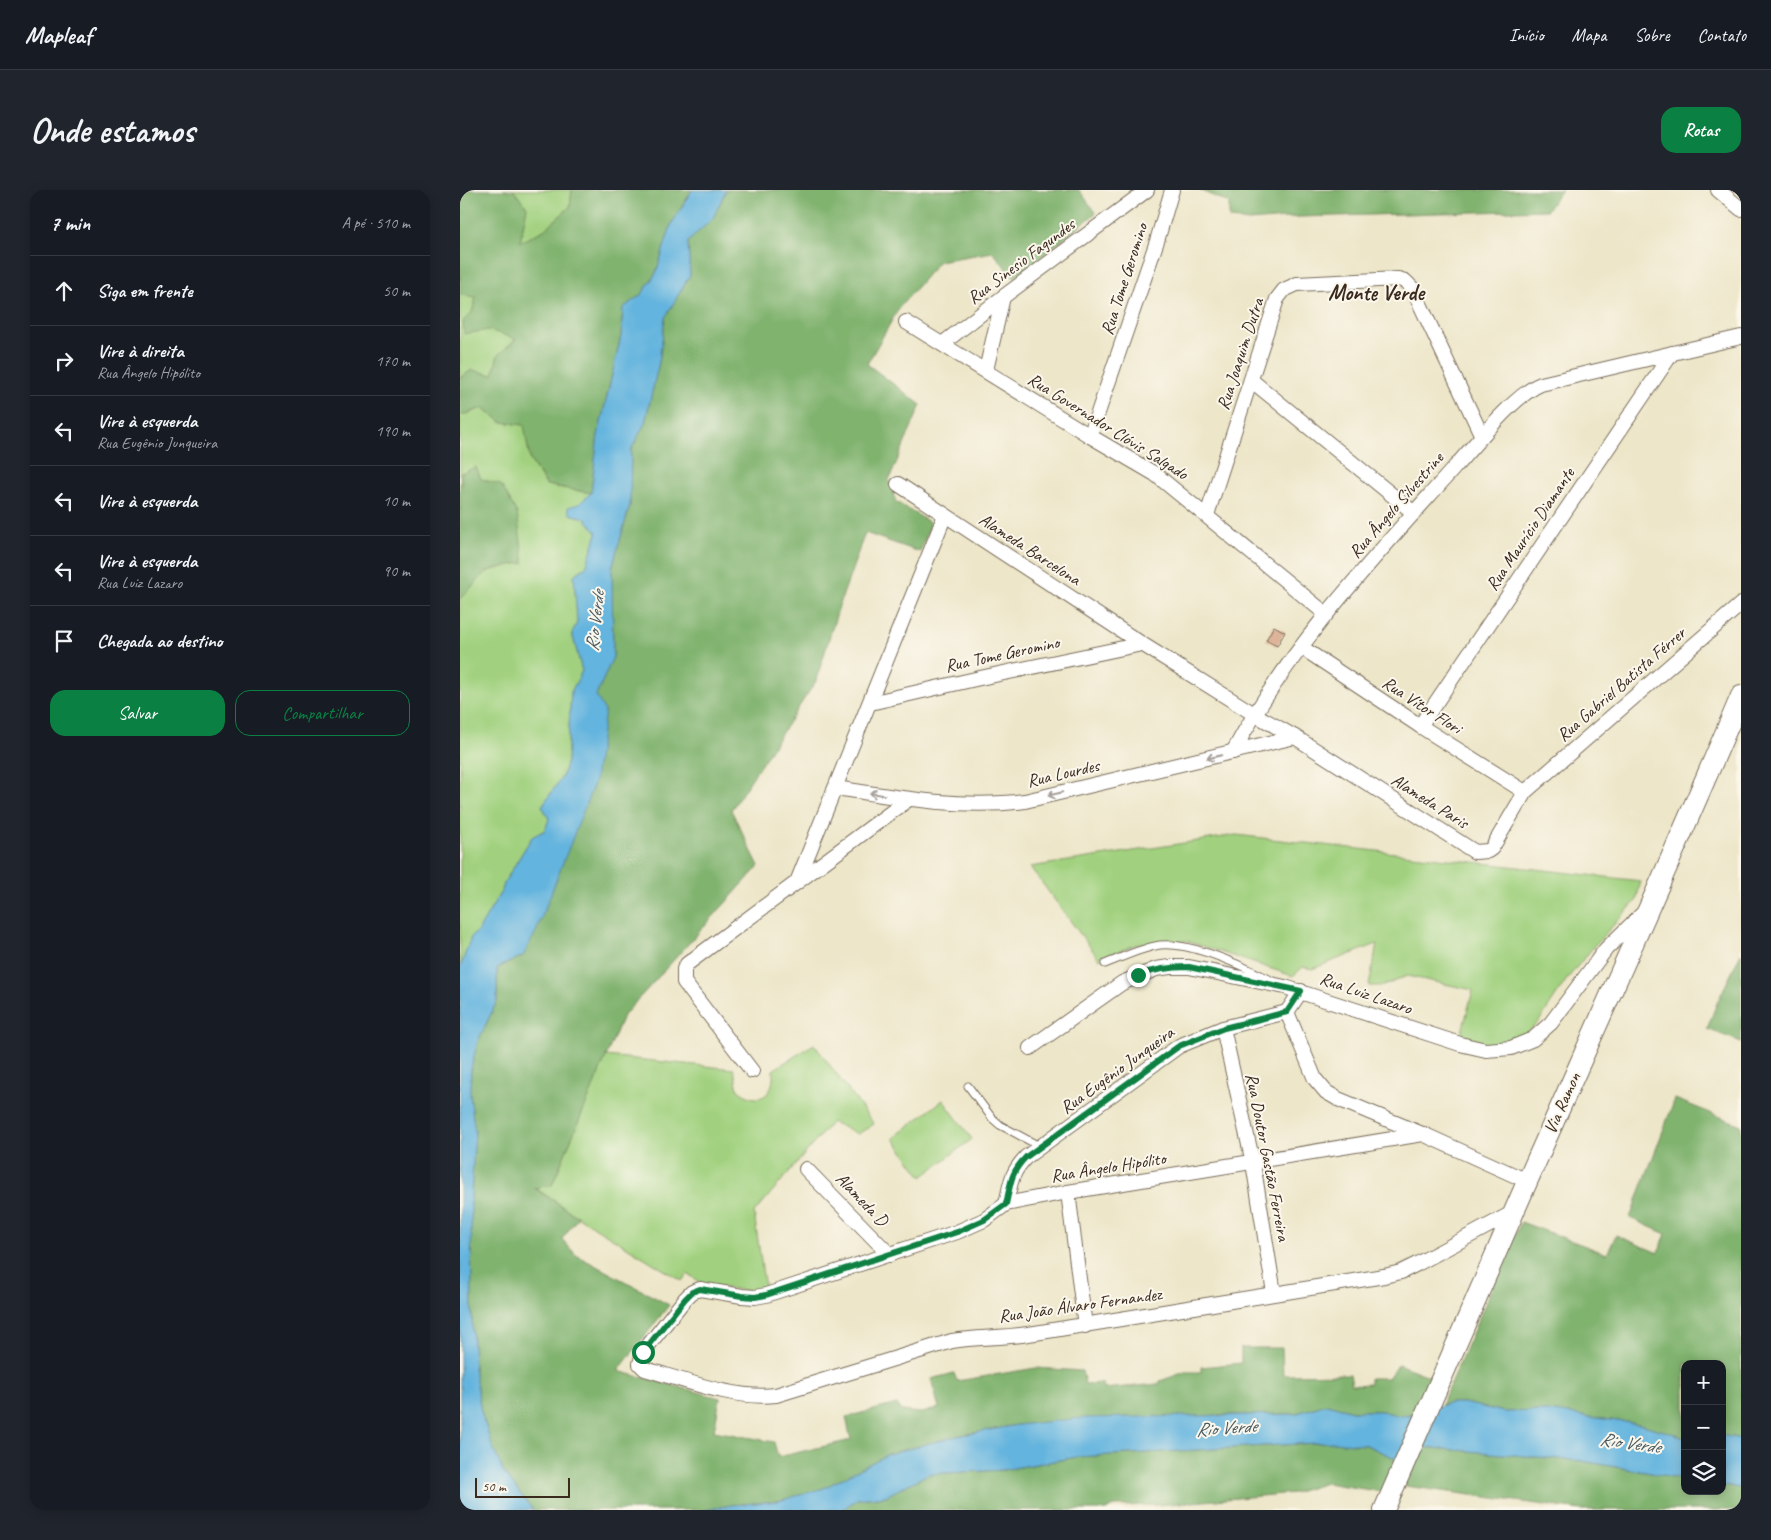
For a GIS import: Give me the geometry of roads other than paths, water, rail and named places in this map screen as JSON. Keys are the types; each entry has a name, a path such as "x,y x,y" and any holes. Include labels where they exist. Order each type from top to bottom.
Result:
{"main road":[{"name":"Via Ramon","path":"1384,1510 1527,1181 1651,905 1741,696"}],"street":[{"name":"Rua Sinesio Fagundes","path":"942,344 1147,190"},
{"name":"Rua Tome Geromino","path":"1090,436 1157,241 1172,190"},
{"path":"1718,190 1741,209"},
{"name":"Rua Joaquim Dutra","path":"1207,515 1277,299 1284,290 1296,284 1398,279 1405,281 1413,289 1482,436"},
{"path":"986,370 1003,297"},
{"name":"Rua Governador Clóvis Salgado","path":"906,322 1155,474 1326,614"},
{"path":"1672,353 1741,337"},
{"name":"Rua Ângelo Silvestrine","path":"1233,752 1254,714 1326,614 1482,436 1524,393 1541,384 1672,353"},
{"name":"Rua Maurício Diamante","path":"1420,726 1672,353"},
{"path":"1251,380 1414,512"},
{"name":"Alameda Barcelona","path":"898,484 1142,644 1254,714"},
{"path":"797,882 945,515"},
{"name":"Rua Gabriel Batista Férrer","path":"1525,792 1741,604"},
{"name":"Rua Tome Geromino","path":"870,703 1142,644"},
{"name":"Rua Vítor Flori","path":"1301,647 1420,726 1525,792"},
{"name":"Alameda Paris","path":"1254,714 1476,852 1488,852 1492,848 1525,792"},
{"name":"Rua Lourdes","path":"836,788 909,800 968,804 1025,801 1295,738"},
{"path":"752,1071 684,982 684,970 687,964 909,800"},
{"name":"Rua Luiz Lazaro","path":"1030,1048 1122,983 1156,969 1189,967 1301,991 1460,1044 1486,1050 1511,1048 1534,1039 1551,1023 1606,949 1651,905"},
{"path":"1301,991 1287,1012 1315,1079 1326,1092 1338,1099 1423,1134 1527,1181"},
{"name":"Rua Eugênio Junqueira","path":"1006,1204 1012,1176 1016,1168 1026,1157 1179,1046 1224,1028 1287,1012"},
{"name":"Rua Doutor Gastão Ferreira","path":"1224,1028 1253,1163 1274,1293"},
{"name":"Rua Ângelo Hipólito","path":"644,1369 640,1364 643,1352 685,1299 692,1292 700,1289 755,1297 957,1232 984,1220 1006,1204 1068,1192 1423,1134"},
{"name":"Alameda D","path":"806,1169 890,1255"},
{"path":"1068,1192 1085,1326"},
{"name":"Rua João Álvaro Fernandez","path":"644,1369 741,1395 762,1397 776,1395 952,1341 969,1338 1024,1335 1085,1326 1401,1272 1514,1212"}],"lane":[{"path":"1105,964 1142,949 1160,945 1176,945 1240,965 1285,987"},
{"path":"968,1086 992,1118 1000,1125 1042,1147"}],"water":[{"name":"Rio Verde","path":"692,190 726,190 713,218 688,242 690,275 665,318 659,362 645,423 631,450 630,505 612,568 613,657 596,696 605,711 595,781 536,932 523,956 497,968 497,1001 478,1041 471,1068 470,1096 475,1131 471,1196 474,1368 481,1412 492,1445 504,1473 533,1510 460,1510 460,968 471,937 478,931 532,837 545,830 549,819 542,806 562,777 567,761 571,692 582,671 572,633 577,623 574,575 586,567 597,533 585,518 570,514 568,507 579,504 591,493 598,435 621,336 623,308 642,294 656,273 671,225"},
{"name":"Rio Verde","path":"1449,1403 1464,1403 1504,1412 1547,1411 1639,1424 1681,1436 1681,1478 1582,1461 1422,1447 1397,1459 1366,1445 1333,1442 1077,1457 1003,1470 928,1474 886,1496 857,1499 842,1510 704,1510 732,1505 778,1501 824,1488 888,1454 957,1436 1017,1425 1082,1418 1294,1414 1327,1404 1352,1411 1382,1411 1400,1416"},
{"path":"1726,1436 1741,1439 1741,1488 1726,1486"}],"district":[{"name":"Monte Verde","path":"1376,293"}]}
